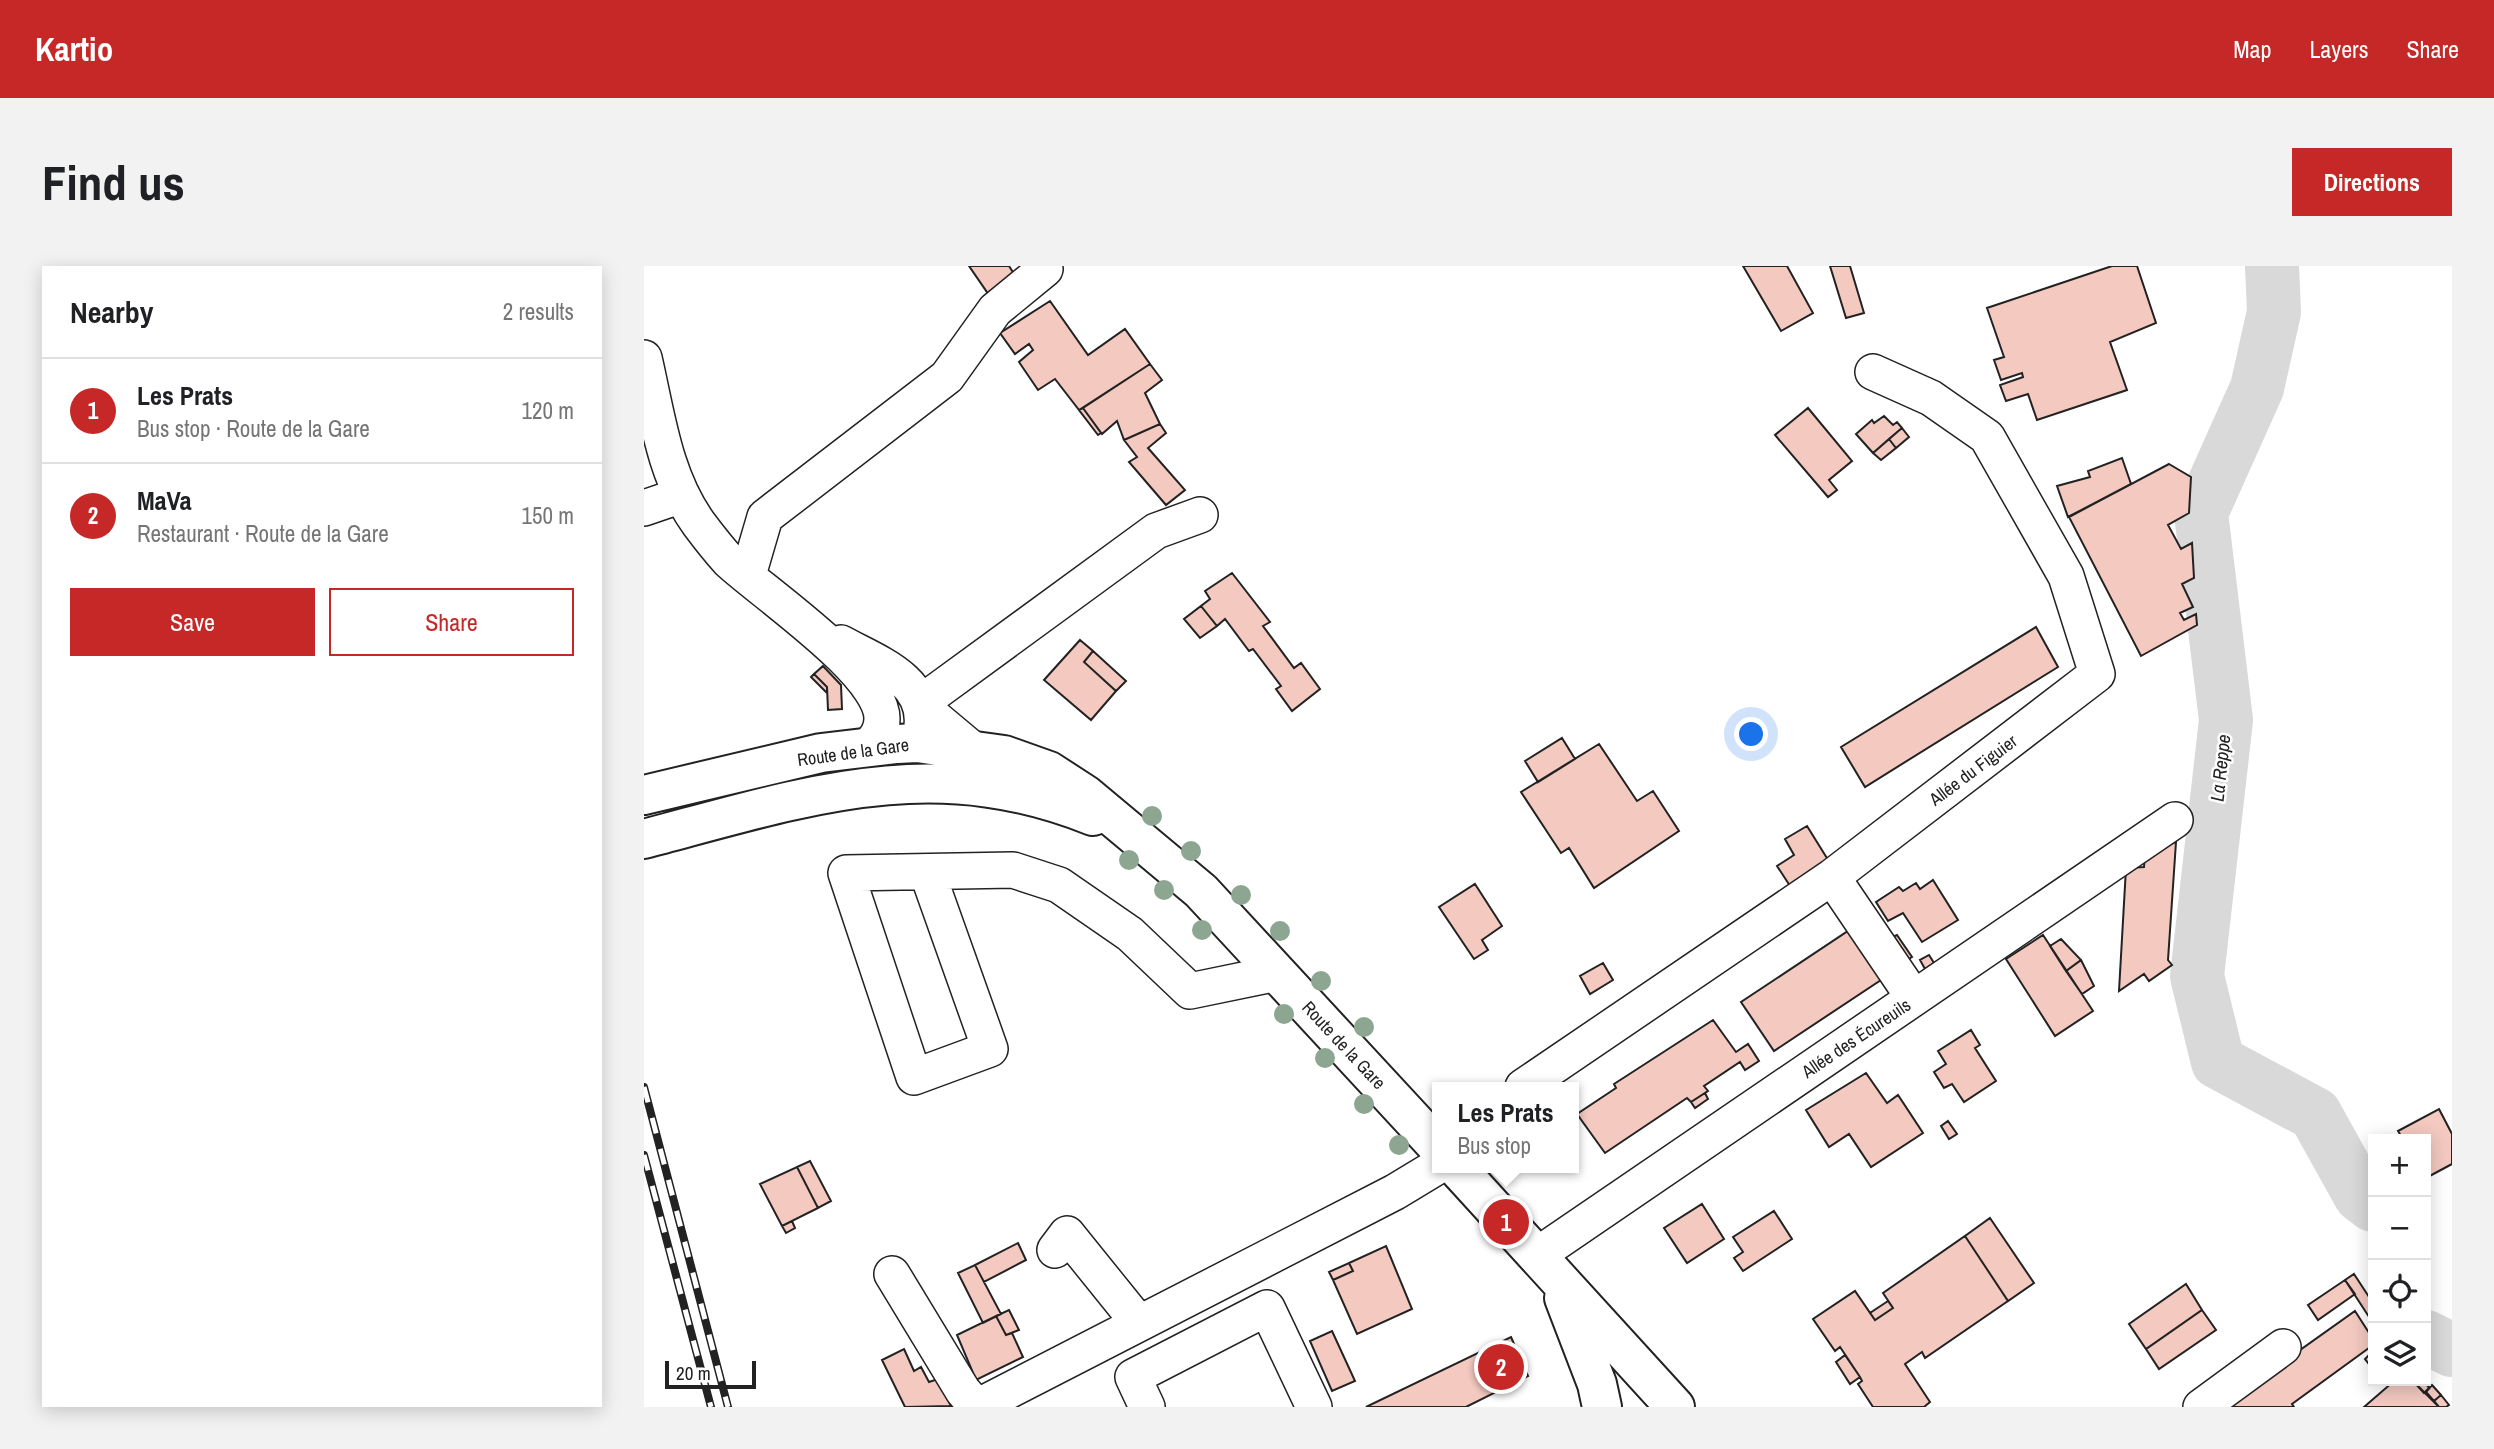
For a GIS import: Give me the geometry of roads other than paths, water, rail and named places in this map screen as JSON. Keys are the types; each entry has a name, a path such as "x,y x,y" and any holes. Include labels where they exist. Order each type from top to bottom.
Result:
{"main road":[{"name":"Route de la Gare","path":"644,795 902,735 1004,755 1049,771 1086,795 1201,891 1432,1140"},
{"name":"Route de la Gare","path":"644,839 770,806 883,783 939,783 1002,789 1086,813 1126,830"},
{"path":"1462,1173 1675,1407"},
{"path":"1546,1266 1597,1384 1602,1407"}],"street":[{"path":"747,575 765,517 947,377 995,310 1045,269"},
{"path":"644,358 669,468 698,523 729,561 802,620 850,664 939,783"},
{"name":"Allée du Figuier","path":"1530,1082 1832,877 2097,674 2066,576 1987,437 1931,398 1873,372"},
{"path":"644,508 682,495"},
{"path":"770,806 792,787 902,735 1156,531 1200,515"},
{"name":"Allée des Écureuils","path":"1546,1266 1914,998 2175,820"},
{"path":"927,872 990,1049 914,1077 846,873 1013,870 1059,884 1130,934 1190,991 1278,973"},
{"path":"1832,877 1914,998"},
{"path":"892,1275 963,1391 977,1406 1395,1192 1432,1170"},
{"path":"1055,1250 1067,1234 1138,1322"},
{"path":"1147,1407 1133,1377 1267,1308 1314,1407"},
{"path":"2201,1407 2283,1347"}],"waterway":[{"name":"La Reppe","path":"2272,266 2274,312 2257,388 2201,513 2226,720 2197,976 2218,1062 2315,1114 2360,1195 2368,1201"},
{"name":"La Reppe","path":"2431,1340 2452,1350"}],"railway":[{"path":"644,1087 728,1407"},
{"path":"644,1155 711,1407"}],"place":[{"name":"Les Prats","path":"1506,1222"},
{"name":"MaVa","path":"1501,1367"}]}
